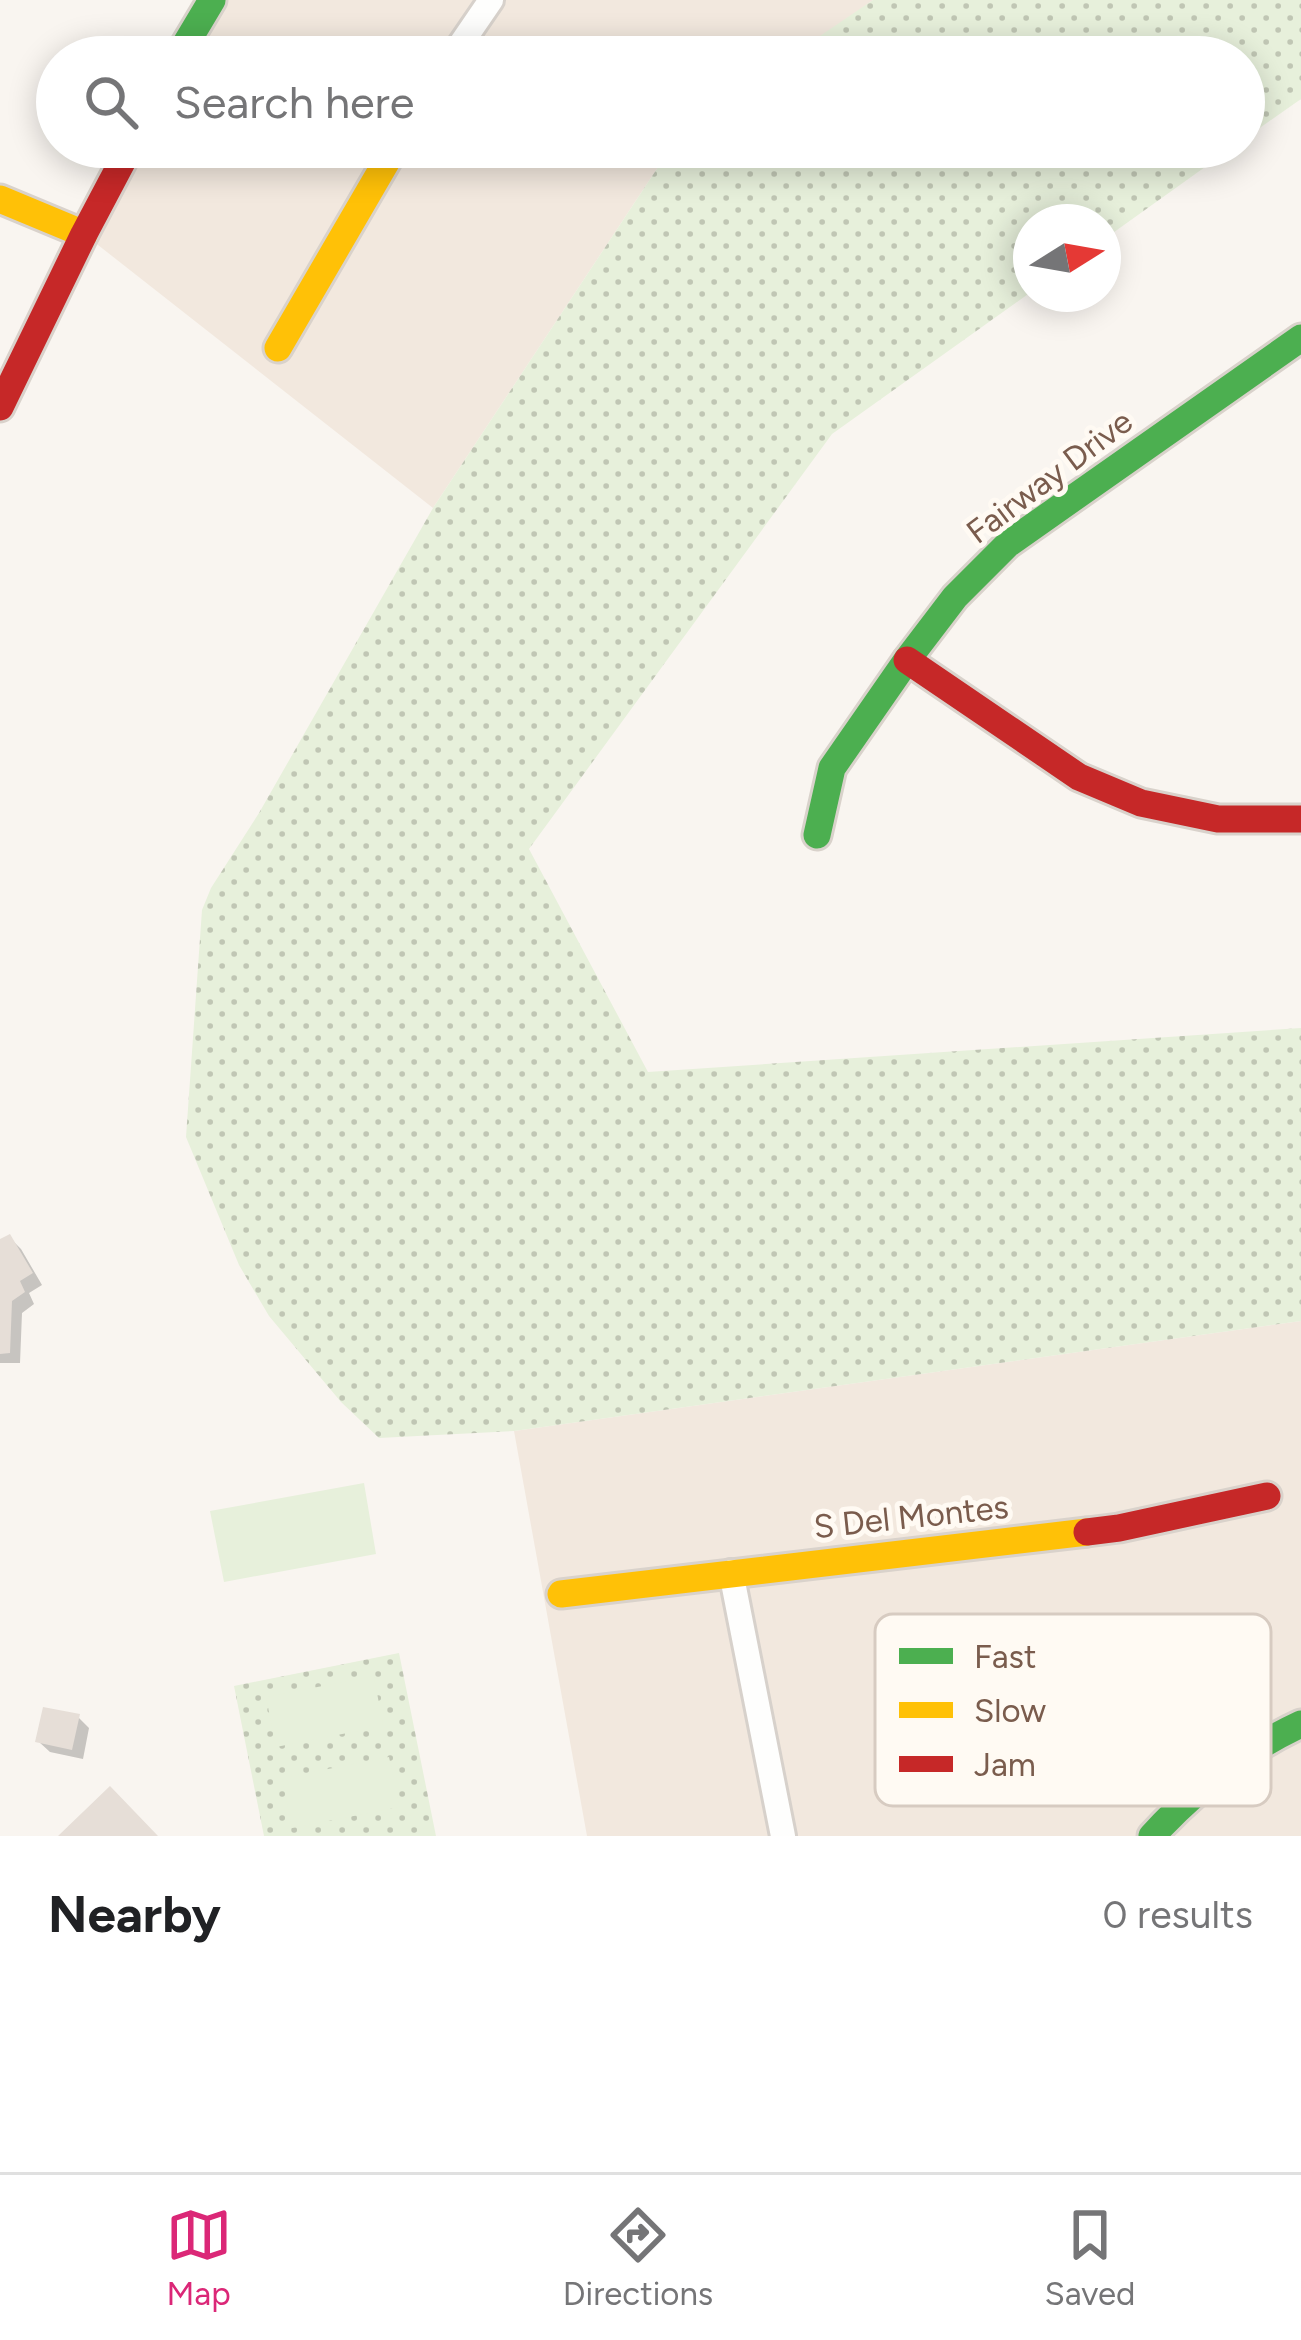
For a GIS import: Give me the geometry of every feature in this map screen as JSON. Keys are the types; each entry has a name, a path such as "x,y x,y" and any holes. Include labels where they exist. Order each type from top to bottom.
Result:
{"street":[{"path":"191,36 212,0"},
{"path":"466,36 491,0"},
{"path":"0,407 119,168"},
{"path":"278,348 382,168"},
{"path":"0,199 83,235"},
{"name":"Fairway Drive","path":"817,835 832,768 955,597 1007,544 1301,338"},
{"path":"907,660 1079,777 1142,803 1218,820 1301,819"},
{"name":"S Del Montes","path":"560,1594 1120,1528 1267,1496"},
{"path":"730,1572 783,1836"},
{"path":"1271,1741 1301,1724"},
{"path":"1152,1836 1181,1806"}],"shaded area":[{"path":"216,0 873,0 824,36 196,36"},
{"path":"121,168 657,168 433,508 84,234"},
{"path":"1301,1321 1301,1836 587,1836 514,1431"}],"green space":[{"path":"873,0 1301,0 1301,99 1265,124 1265,36 820,36"},
{"path":"657,168 1204,168 1121,227 1121,204 1013,204 1013,305 832,434 529,849 648,1072 1301,1028 1301,1321 514,1431 379,1438 341,1402 269,1316 239,1265 186,1137 202,910 433,508"},
{"path":"364,1483 376,1554 224,1582 210,1511"},
{"path":"399,1653 436,1836 264,1836 234,1686"},
{"path":"374,1676 383,1726 276,1747 266,1697"},
{"path":"389,1757 400,1807 292,1828 282,1778"}],"building":[{"path":"10,1234 33,1273 20,1281 25,1292 12,1301 10,1353 0,1354 0,1239"},
{"path":"43,1707 80,1714 72,1750 35,1742"},
{"path":"110,1786 158,1836 58,1836"}],"traffic: fast":[{"path":"191,36 212,0"},
{"path":"817,835 832,768 955,597 1008,544 1301,338"},
{"path":"1271,1740 1301,1724"},
{"path":"1152,1836 1181,1806"}],"traffic: slow":[{"path":"278,348 383,168"},
{"path":"0,199 84,234"},
{"path":"561,1594 1087,1532"}],"traffic: jam":[{"path":"0,407 119,168"},
{"path":"907,660 1079,777 1141,803 1218,819 1301,819"},
{"path":"1087,1532 1267,1496"}]}
